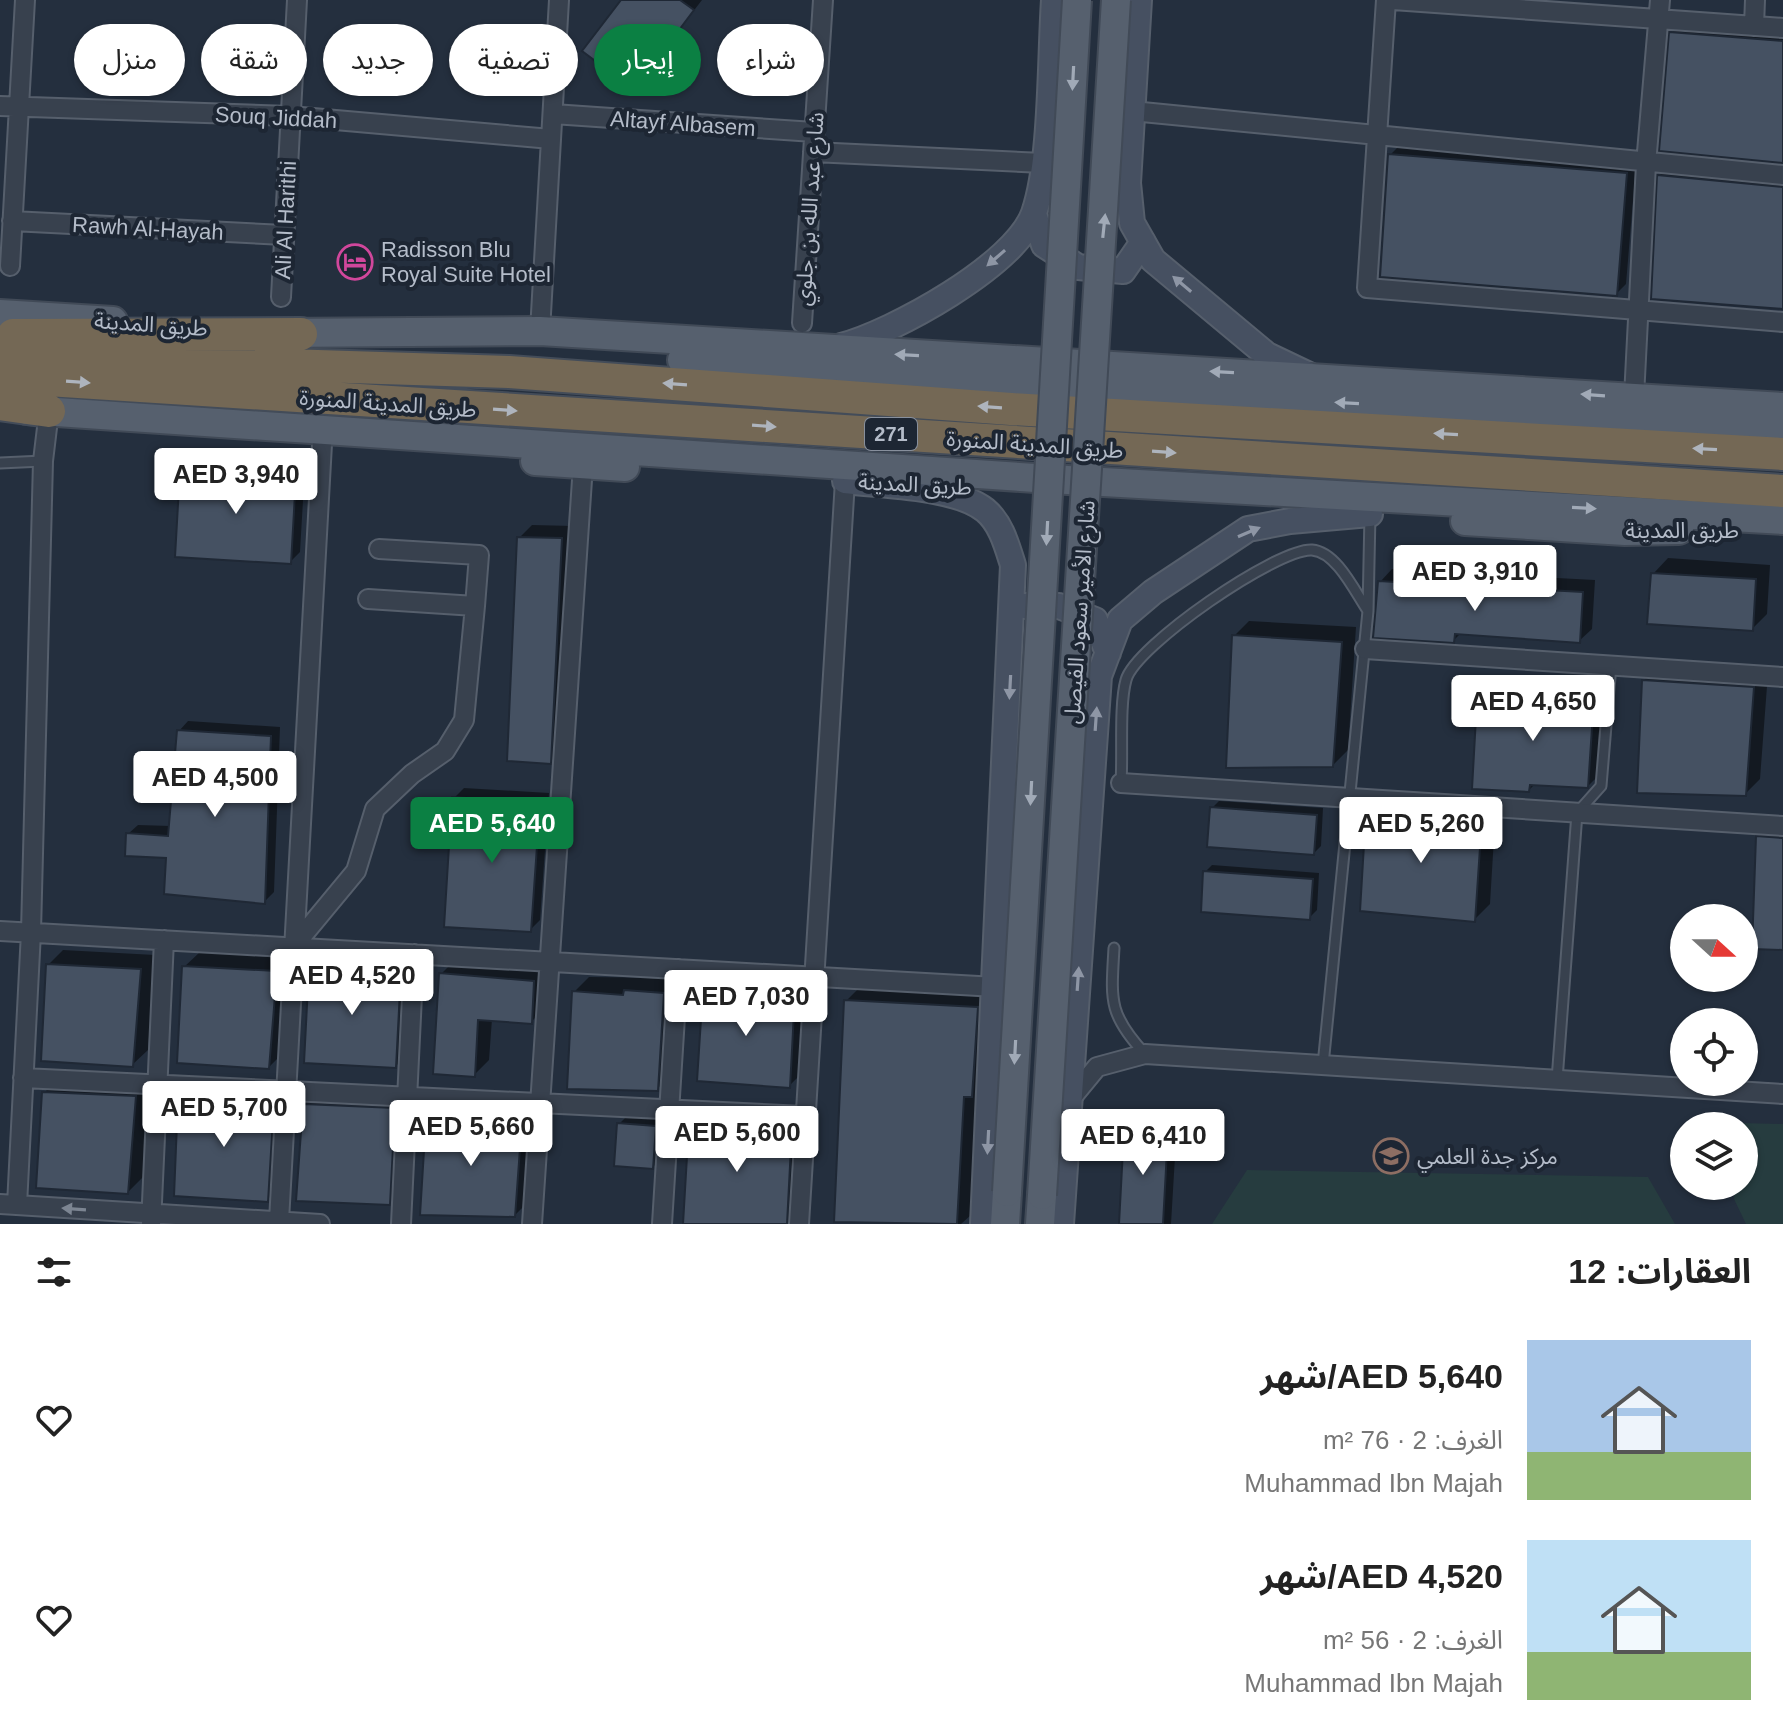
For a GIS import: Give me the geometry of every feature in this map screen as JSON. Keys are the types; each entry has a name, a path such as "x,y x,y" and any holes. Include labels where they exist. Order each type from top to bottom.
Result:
{"highway":[{"path":"0,334 301,334"},
{"name":"طريق المدينة المنورة","path":"0,353 59,358 509,372 1011,409 1783,454"},
{"name":"طريق المدينة المنورة","path":"0,377 1783,491"},
{"path":"0,406 49,411"}],"main road":[{"name":"شارع الأمير سعود الفيصل","path":"1005,1224 1077,0"},
{"name":"شارع الأمير سعود الفيصل","path":"1040,1224 1116,0"},
{"name":"طريق المدينة","path":"0,314 1054,386 1641,409 1783,407"},
{"name":"طريق المدينة","path":"301,334 540,331 1313,377 1641,409 1783,429"},
{"name":"طريق المدينة","path":"49,411 528,441 1050,479 1783,520"},
{"name":"طريق المدينة","path":"49,411 322,444 583,465 1625,531 1783,529"}],"street":[{"path":"10,266 9,106 25,0"},
{"name":"Ali Al Harithi","path":"281,297 297,0"},
{"path":"540,331 559,0"},
{"name":"شارع عبد الله بن جلوي","path":"802,323 823,0"},
{"path":"827,350 863,340 926,310 981,271 1020,236 1034,214 1043,163 1054,0"},
{"path":"1139,0 1128,183 1132,223 1153,260 1267,355 1313,377"},
{"path":"1386,0 1367,288 1783,322"},
{"path":"1393,0 1659,9 1754,26 1783,28"},
{"path":"1754,26 1755,0"},
{"path":"1641,409 1639,312 1646,164 1659,9"},
{"name":"Souq Jiddah","path":"9,106 290,116 551,139"},
{"path":"1132,111 1646,164 1783,175"},
{"name":"Altayf Albasem","path":"553,114 814,132"},
{"path":"813,152 1043,163"},
{"path":"1034,214 1044,245 1078,267 1123,271 1143,242"},
{"name":"Rawh Al-Hayah","path":"12,221 284,235"},
{"path":"49,411 43,461 31,932 23,1078 8,1204 132,1218 320,1224"},
{"path":"279,1221 322,444"},
{"path":"532,1224 537,1103 550,962 583,465"},
{"path":"799,1224 845,481 966,498 987,511 1003,533 1013,565 1013,631 983,1224"},
{"path":"1061,1224 1099,676 1120,620 1153,592 1248,529 1290,521 1370,514"},
{"path":"293,947 356,871 375,809 412,774 445,751 464,720 479,555 379,549"},
{"path":"368,599 475,606"},
{"path":"1013,631 1025,605 1059,606 1095,620 1108,653"},
{"path":"1365,649 1783,677"},
{"path":"1121,783 1783,826"},
{"path":"0,931 996,987"},
{"path":"152,1219 164,940"},
{"path":"401,1224 414,954"},
{"path":"662,1224 678,969"},
{"path":"1069,1101 1097,1067 1145,1054 1783,1094"},
{"path":"23,1078 804,1116"}],"lane":[{"path":"0,463 43,461"},
{"path":"1323,1065 1365,649 1370,514"},
{"path":"1121,783 1126,678 1155,640 1273,560 1312,550 1333,560 1368,611"},
{"path":"1557,1080 1577,813 1601,786 1611,665"},
{"path":"1114,948 1111,999 1122,1029 1145,1054"}],"green space":[{"path":"1758,1123 1783,1124 1783,1224 1746,1224 1734,1200 1758,1200"},
{"path":"1247,1170 1648,1177 1675,1224 1212,1224"}],"building":[{"path":"621,0 680,0 694,10 684,24 603,24"},
{"path":"1669,32 1783,41 1783,163 1659,151"},
{"path":"594,35 594,60 582,51"},
{"path":"1388,154 1627,173 1617,296 1380,277"},
{"path":"1657,175 1783,187 1783,309 1651,299"},
{"path":"180,469 296,476 291,564 175,557"},
{"path":"517,537 562,538 551,764 507,761"},
{"path":"1651,573 1756,579 1753,631 1647,624"},
{"path":"1378,581 1583,592 1580,643 1455,634 1454,643 1373,638"},
{"path":"1232,635 1342,642 1333,767 1226,768"},
{"path":"1642,680 1754,687 1746,796 1637,793"},
{"path":"1536,695 1594,698 1588,788 1530,785 1529,792 1472,789 1477,699 1536,702"},
{"path":"177,730 271,736 265,904 164,894 166,858 125,856 126,833 168,836"},
{"path":"452,797 540,803 531,932 444,927"},
{"path":"1210,807 1317,815 1314,855 1207,847"},
{"path":"1366,811 1482,818 1475,922 1360,911"},
{"path":"1756,836 1783,838 1783,950 1758,949 1758,904 1754,904"},
{"path":"1203,871 1313,879 1310,920 1201,912"},
{"path":"46,964 141,969 133,1067 41,1061"},
{"path":"182,966 277,971 269,1069 177,1063"},
{"path":"309,966 401,971 396,1068 304,1063"},
{"path":"439,973 534,981 532,1024 478,1020 475,1077 433,1074"},
{"path":"703,988 795,993 790,1088 697,1081"},
{"path":"624,990 664,993 658,1091 567,1089 572,991 623,995"},
{"path":"844,1000 978,1007 972,1097 964,1097 957,1224 834,1222"},
{"path":"42,1092 136,1096 128,1194 36,1188"},
{"path":"178,1098 274,1102 268,1202 174,1196"},
{"path":"303,1104 395,1108 390,1205 296,1201"},
{"path":"426,1118 522,1121 515,1217 420,1215"},
{"path":"689,1122 792,1127 787,1224 683,1224"},
{"path":"617,1123 656,1126 653,1169 614,1166"},
{"path":"1124,1130 1168,1132 1163,1224 1119,1224"}],"place":[{"name":"Radisson Blu Royal Suite Hotel","path":"355,262"},
{"name":"مركز جدة العلمي","path":"1391,1156"}]}
